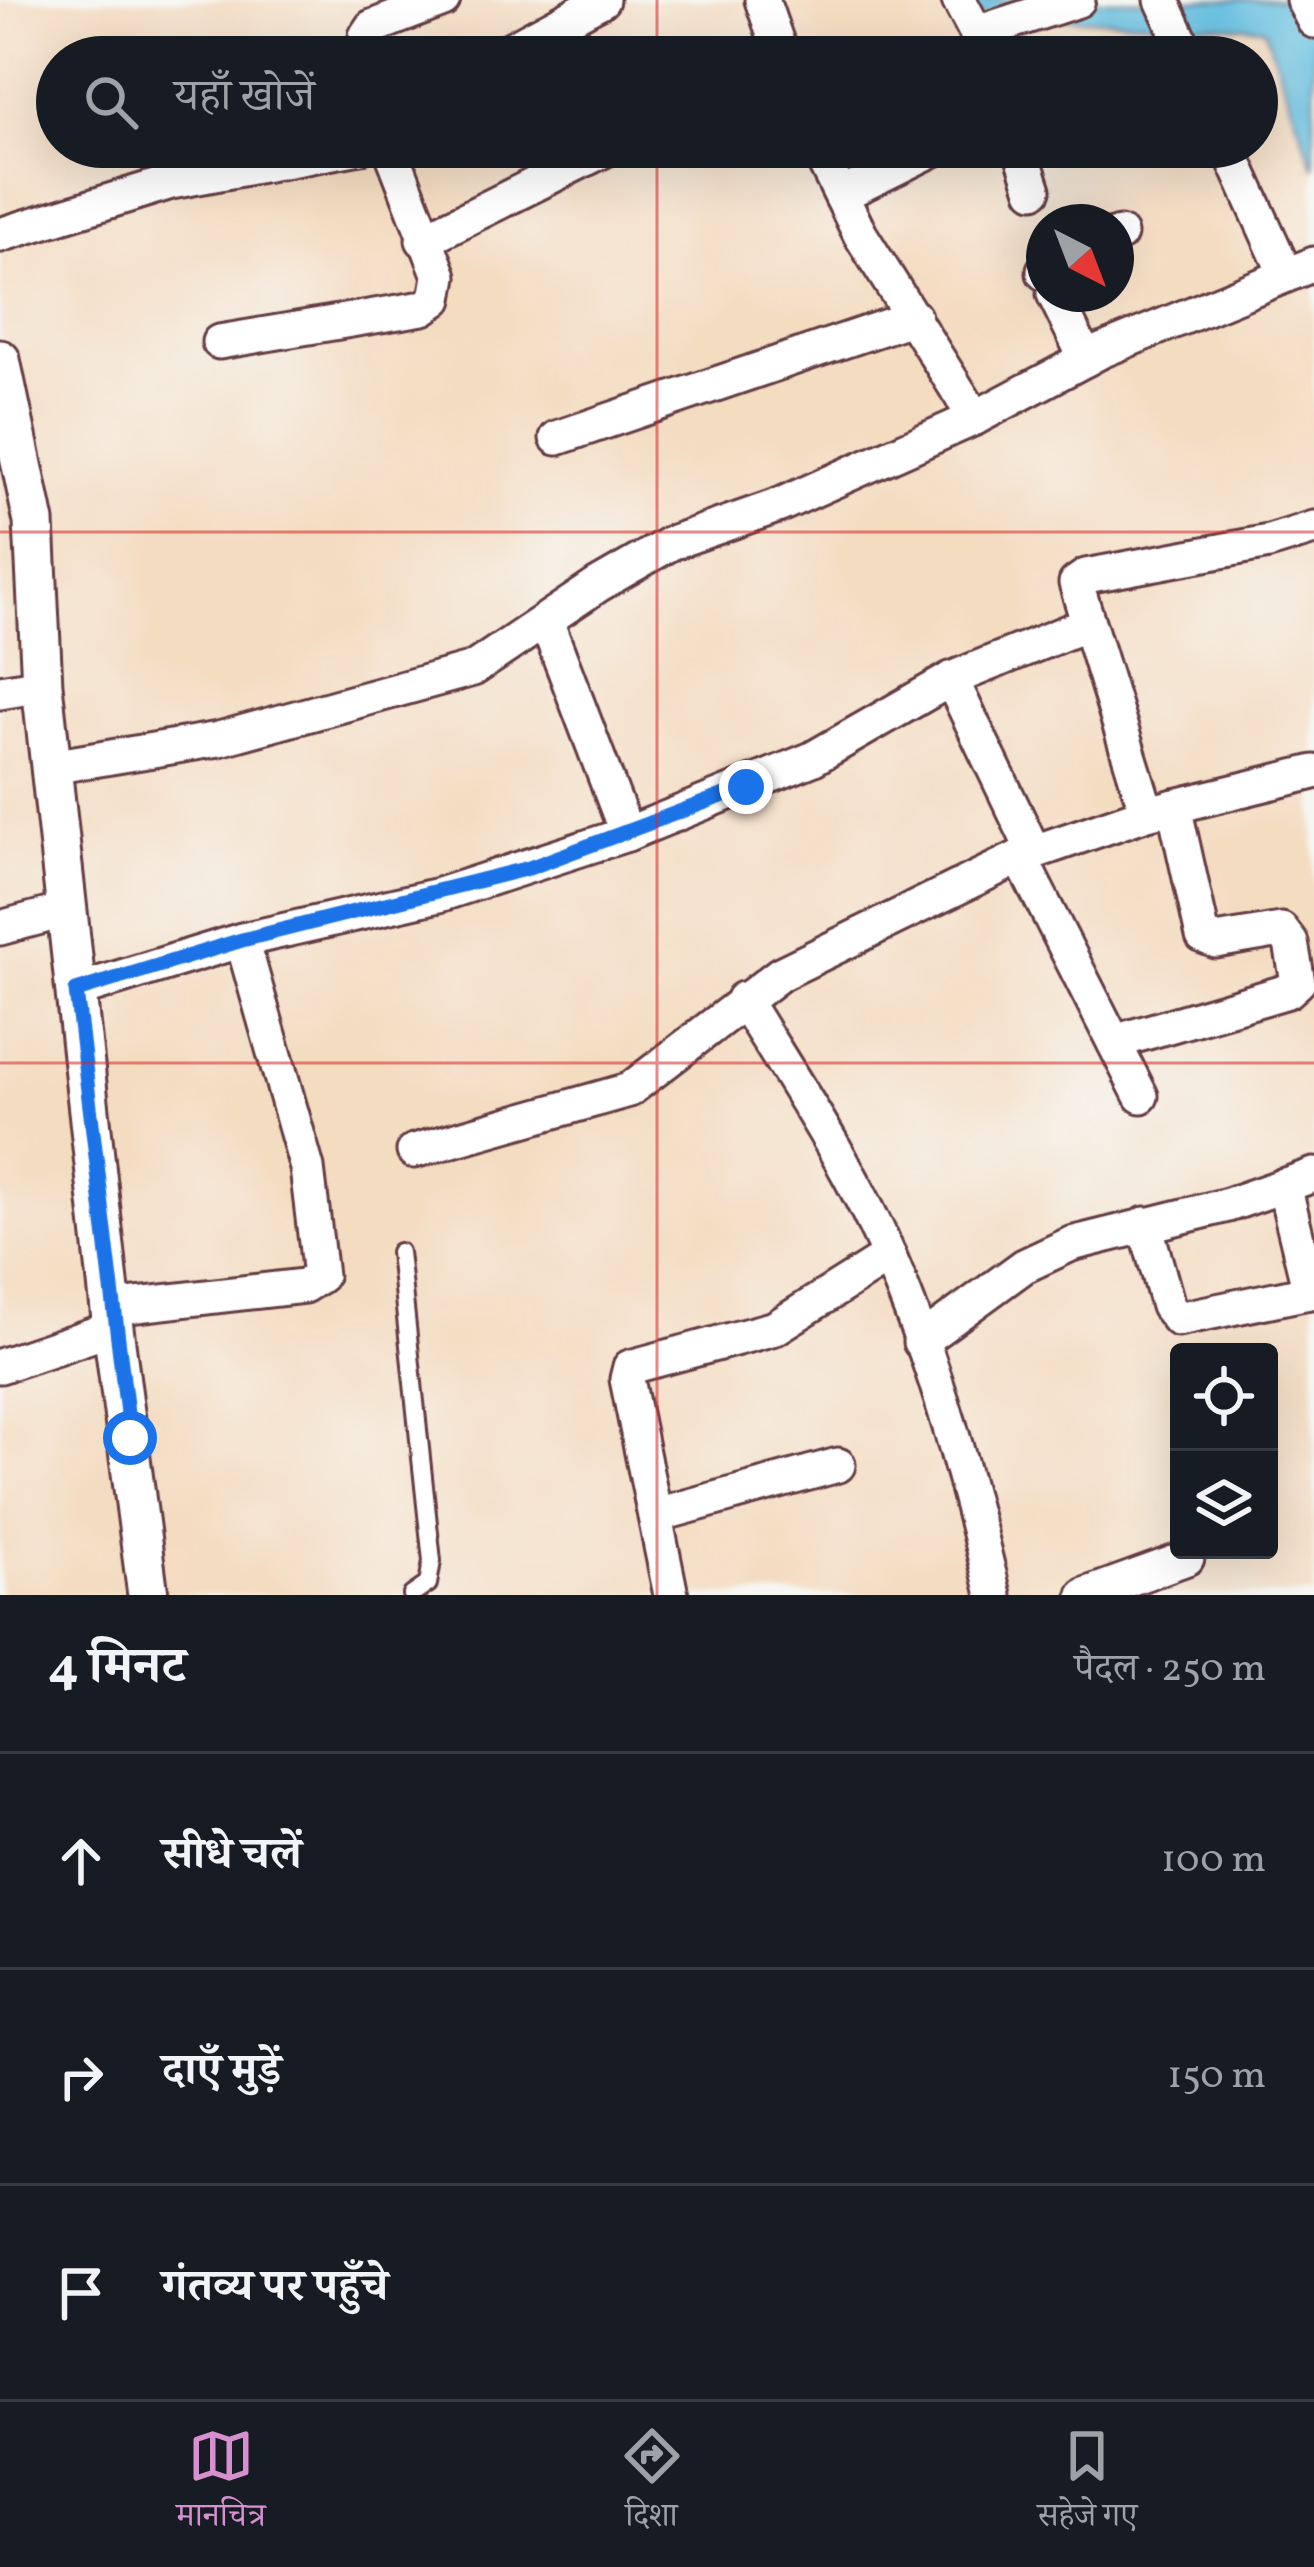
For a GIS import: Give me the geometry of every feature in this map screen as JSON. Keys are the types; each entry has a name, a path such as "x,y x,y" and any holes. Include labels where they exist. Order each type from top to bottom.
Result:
{"street":[{"path":"366,36 372,27 443,0"},
{"path":"535,36 602,0"},
{"path":"762,0 775,36"},
{"path":"959,0 980,36"},
{"path":"1004,36 1078,0"},
{"path":"1162,0 1178,36"},
{"path":"1304,0 1314,21"},
{"path":"0,235 171,182 247,168"},
{"path":"219,342 431,304 442,285 397,168"},
{"path":"423,240 568,168"},
{"path":"827,168 975,418"},
{"path":"841,196 896,168"},
{"path":"1027,168 1034,190"},
{"path":"51,767 219,739 450,677 504,653 546,621 671,544 780,505 975,418 1086,359 1300,270 1240,168"},
{"path":"1063,312 1086,359"},
{"path":"556,438 914,317"},
{"path":"0,359 34,521 42,685 111,1318 148,1595"},
{"path":"1114,1042 1288,991 1298,982 1288,937 1281,930 1216,941 1203,935 1161,809 1076,591 1086,576 1269,542 1314,528"},
{"path":"546,621 627,835"},
{"path":"76,991 242,940 440,895 627,835 812,759 951,679 1087,624"},
{"path":"951,679 1027,855 1141,1096"},
{"path":"0,692 42,685"},
{"path":"414,1151 629,1090 743,999 792,967 1027,855 1161,809 1314,772"},
{"path":"0,928 67,910"},
{"path":"0,1366 111,1318 304,1286 320,1276 307,1168 242,940"},
{"path":"743,999 850,1176 889,1256 968,1486 994,1595"},
{"path":"920,1342 1024,1266 1071,1244 1299,1180 1312,1291 1178,1319 1168,1306 1145,1224"},
{"path":"671,1595 627,1379 630,1367 776,1328 889,1256"},
{"path":"657,1515 838,1466"},
{"path":"1085,1595 1184,1559"}],"lane":[{"path":"399,1252 432,1562 428,1584 412,1595"}],"water":[{"path":"956,0 1314,0 1314,168 1278,67 1278,36 1267,36 1264,28 964,13"}],"route":[{"path":"130,1438 112,1328 76,991 242,940 440,895 529,868 746,787"}]}
